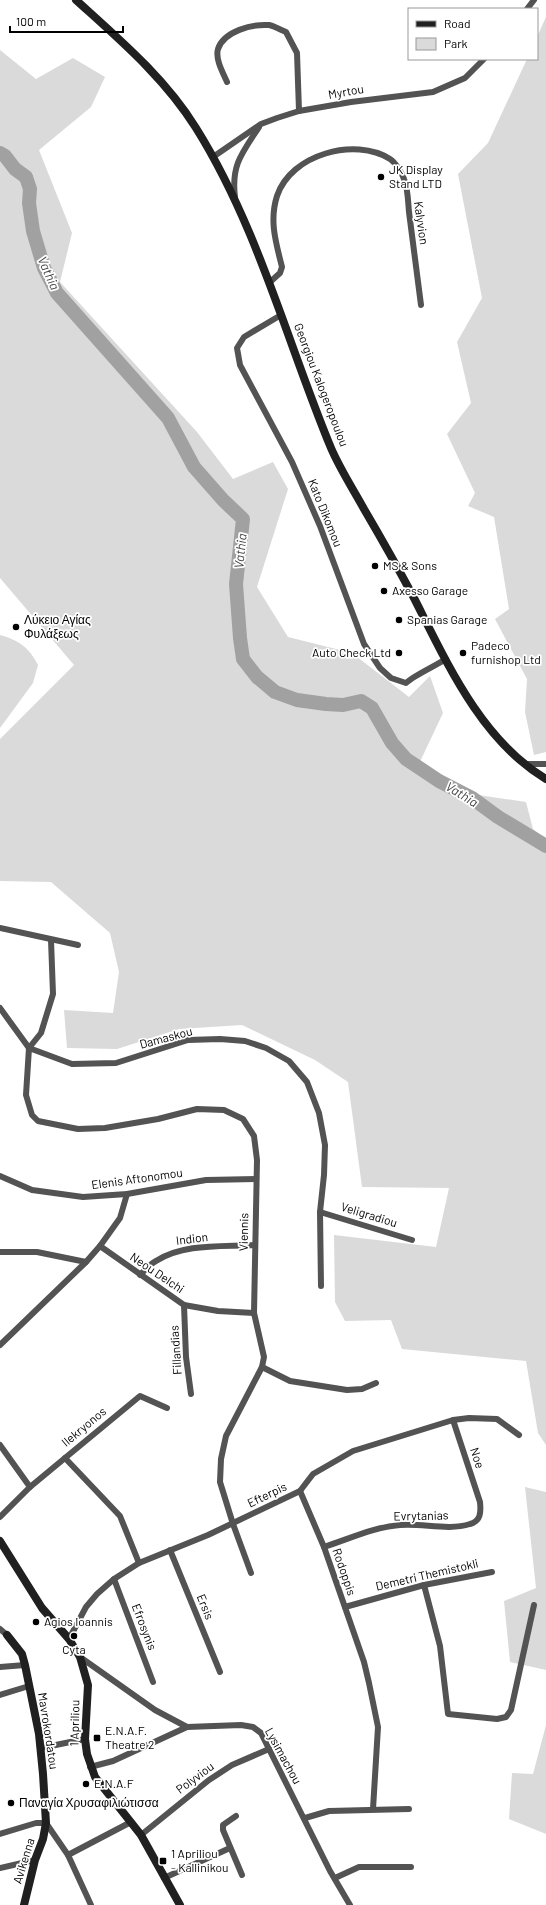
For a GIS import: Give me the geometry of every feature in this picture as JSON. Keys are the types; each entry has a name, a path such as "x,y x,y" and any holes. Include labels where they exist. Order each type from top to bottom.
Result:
{"street":[{"name":"Georgiou Kalogeropoulou","path":"76,0 135,54 175,98 197,129 236,203 269,283 332,451 396,563 446,659 470,700 491,730 526,764 546,779"},
{"path":"528,8 534,0"},
{"path":"227,82 218,59 218,50 225,38 244,28 270,25 286,32 297,53 299,111"},
{"name":"Myrtou","path":"213,158 261,124 299,111 394,95 433,92 465,78 483,60"},
{"path":"236,203 233,181 236,167 244,147 261,124"},
{"name":"Kalyvion","path":"269,283 280,273 282,267 272,217 277,195 286,180 297,168 327,153 344,150 363,150 391,159 404,179 421,305"},
{"name":"Kato Dikomou","path":"281,315 244,337 237,348 240,365 292,462 320,526 364,644 380,668 391,678 406,683 410,679 428,671 446,659"},
{"path":"526,764 546,764"},
{"path":"0,928 78,945"},
{"path":"0,1008 29,1048 41,1033 54,994 51,940"},
{"name":"Damaskou","path":"29,1048 72,1064 116,1063 188,1040 220,1039 245,1041 266,1048 289,1061 307,1082 319,1113 325,1145 324,1175 320,1212 322,1286"},
{"name":"Viennis","path":"29,1048 26,1095 32,1115 38,1121 78,1129 105,1128 158,1119 197,1109 224,1110 243,1119 254,1136 257,1160 254,1313 264,1357 262,1367 226,1436 221,1459 220,1482 233,1524 251,1573"},
{"name":"Elenis Aftonomou","path":"0,1176 32,1190 83,1197 127,1194 206,1180 256,1179"},
{"path":"0,1345 86,1262 100,1246 120,1218 127,1194"},
{"name":"Veligradiou","path":"320,1212 412,1240"},
{"name":"Indion","path":"140,1275 154,1261 171,1253 191,1248 255,1245"},
{"name":"Neou Delchi","path":"100,1246 184,1304 218,1311 254,1313"},
{"path":"0,1252 37,1252 86,1262"},
{"name":"Fillandias","path":"184,1304 186,1357 191,1394"},
{"path":"262,1367 290,1381 347,1390 362,1389 376,1383"},
{"name":"Ilekryonos","path":"140,1563 120,1516 65,1458 140,1396 167,1408"},
{"name":"Efterpis","path":"69,1639 86,1607 97,1594 114,1579 140,1563 233,1524 300,1491 313,1474 353,1451 453,1420 469,1418 498,1419 519,1435"},
{"name":"Noe","path":"453,1420 480,1502"},
{"path":"0,1445 30,1487"},
{"path":"0,1517 30,1487 65,1458"},
{"name":"Rodoppis","path":"300,1491 324,1547 364,1662 378,1727 373,1810"},
{"name":"Evrytanias","path":"324,1547 374,1530 399,1525 447,1526 471,1524 478,1519 481,1512 480,1502"},
{"name":"1 Apriliou","path":"0,1541 42,1608 69,1639 80,1657 88,1685 85,1739 90,1768 95,1777 141,1835 180,1905"},
{"name":"Ersis","path":"170,1550 220,1672"},
{"name":"Demetri Themistokli","path":"345,1607 424,1585 492,1572"},
{"name":"Efrosynis","path":"114,1579 153,1682"},
{"path":"424,1585 440,1646 448,1714 497,1719 506,1717 511,1710 534,1605"},
{"name":"Mavrokordatou","path":"3,1632 22,1654 25,1665 42,1748 46,1823"},
{"path":"80,1657 155,1710 187,1727"},
{"path":"0,1667 25,1665"},
{"path":"0,1695 29,1686"},
{"name":"Lysimachou","path":"187,1727 241,1725 253,1727 261,1733 305,1818 330,1871 350,1905"},
{"path":"90,1768 112,1761 187,1727"},
{"path":"42,1748 85,1739"},
{"name":"Polyviou","path":"141,1835 209,1780 232,1765 269,1749"},
{"path":"305,1818 329,1811 409,1809"},
{"path":"236,1816 222,1825 242,1875"},
{"path":"68,1855 131,1822"},
{"path":"0,1834 36,1823 46,1823 68,1855 92,1905"},
{"name":"Avikenna","path":"24,1905 35,1860 43,1839 46,1823"},
{"path":"164,1878 230,1848"},
{"path":"0,1868 35,1860"},
{"path":"335,1878 359,1867 411,1867"}],"green space":[{"path":"546,17 546,752 534,755 525,712 527,679 495,619 509,609 494,517 468,506 475,493 447,434 471,403 457,342 482,298 458,174 488,143 527,60 538,60 538,35"},
{"path":"0,50 36,79 73,58 105,77 91,107 39,150 72,233 60,282 197,432 233,479 273,462 288,489 257,587 288,637 352,653 409,697 430,676 443,713 417,768 445,790 526,802 533,829 546,839 546,1445 538,1433 526,1361 402,1349 391,1320 345,1321 335,1302 334,1235 436,1247 449,1188 362,1187 348,1082 315,1060 242,1025 179,1029 117,1049 67,1048 64,1010 113,1013 119,972 110,933 51,882 0,881 0,739 74,665 0,578"},
{"path":"0,635 13,639 27,649 38,665 33,683 0,728"},
{"path":"525,1487 546,1492 546,1670 510,1662 504,1601 536,1588"},
{"path":"546,1725 546,1834 509,1819 512,1773 533,1774"}],"waterway":[{"name":"Vathia","path":"0,153 5,156 15,169 26,177 30,189 29,203 33,231 44,268 57,293 168,418 194,467 223,500 243,519 236,584 240,638 243,659 257,677 275,692 297,700 343,705 361,701 372,708 392,743 406,759 439,781 472,798 498,817 546,846"}],"place":[{"name":"JK Display Stand LTD","path":"381,177"},
{"name":"MS & Sons","path":"375,566"},
{"name":"Axesso Garage","path":"384,591"},
{"name":"Spanias Garage","path":"399,620"},
{"name":"Λύκειο Αγίας Φυλάξεως","path":"16,627"},
{"name":"Auto Check Ltd","path":"399,653"},
{"name":"Padeco furnishop Ltd","path":"463,653"},
{"name":"Agios Ioannis","path":"36,1622"},
{"name":"Cyta","path":"74,1636"},
{"name":"E.N.A.F. Theatre 2","path":"97,1738"},
{"name":"E.N.A.F","path":"86,1784"},
{"name":"Παναγία Χρυσαφιλιώτισσα","path":"11,1803"},
{"name":"1 Apriliou - Kallinikou","path":"163,1861"}]}
